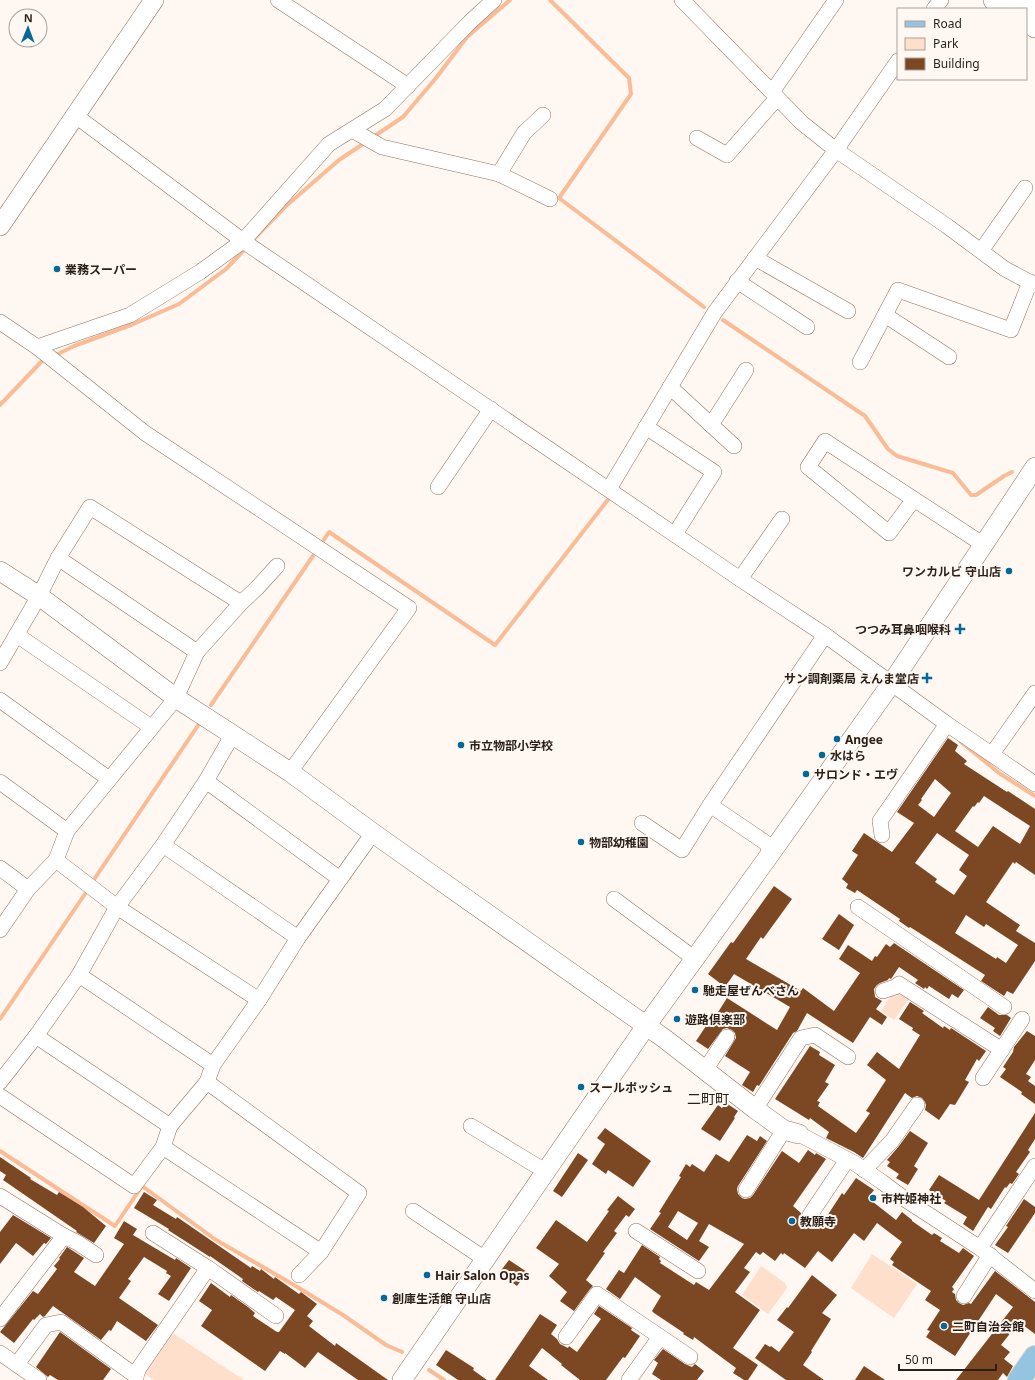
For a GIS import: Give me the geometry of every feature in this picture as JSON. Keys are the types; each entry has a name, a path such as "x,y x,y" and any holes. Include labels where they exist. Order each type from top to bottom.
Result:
{"main road":[{"path":"994,0 1006,8"},
{"path":"1023,0 1035,8"},
{"path":"1019,1380 1035,1357"}],"street":[{"path":"0,226 154,0"},
{"path":"278,0 408,86"},
{"path":"37,347 130,315 200,272 243,240 329,144 385,109 465,27 494,0"},
{"path":"682,0 802,123 836,150 947,226 1005,269 1032,283 1012,330 898,290 860,362"},
{"path":"697,138 727,155 775,95 836,0"},
{"path":"935,8 941,0"},
{"path":"609,489 714,312 836,150 897,62"},
{"path":"499,174 524,133 543,115"},
{"path":"76,116 243,240 675,534 822,639 891,684 1035,784"},
{"path":"352,130 382,147 499,174 550,199"},
{"path":"981,251 1025,188"},
{"path":"755,258 848,311"},
{"path":"737,282 807,327"},
{"path":"885,315 948,357"},
{"path":"0,322 37,347 145,433 409,608 290,772"},
{"path":"711,425 746,370"},
{"path":"670,387 734,446"},
{"path":"438,487 491,409"},
{"path":"646,427 714,472 675,534"},
{"path":"914,499 889,533 808,467 825,441 914,499 984,545"},
{"path":"402,1380 646,1026 891,684 1032,472"},
{"path":"0,663 39,596 58,558 90,507 241,603"},
{"path":"740,579 782,519"},
{"path":"58,558 197,652"},
{"path":"0,930 28,889 56,860 67,831 176,698 197,652 277,566"},
{"path":"0,571 39,596 176,698 290,772 373,833 665,1039 755,1109 792,1132 864,1170 906,1200 985,1252 1035,1291"},
{"path":"17,635 151,727"},
{"path":"642,823 682,850 710,805 822,639"},
{"path":"992,754 1035,693"},
{"path":"0,700 109,778"},
{"path":"882,836 880,821 947,724"},
{"path":"0,1082 36,1036 79,975 117,906 163,845 206,781 233,734"},
{"path":"206,781 340,878"},
{"path":"0,782 67,831"},
{"path":"710,805 766,843 771,853"},
{"path":"0,1096 134,1186 163,1147 170,1126 207,1082 213,1064 259,1000 298,938 373,833"},
{"path":"163,845 298,938"},
{"path":"56,860 117,906 259,1000"},
{"path":"0,868 28,889"},
{"path":"614,899 695,959"},
{"path":"858,907 1004,1008"},
{"path":"79,975 213,1064"},
{"path":"883,991 899,984 1002,1050"},
{"path":"984,1078 1022,1019"},
{"path":"755,1109 801,1038 815,1035 848,1057"},
{"path":"36,1036 170,1126"},
{"path":"705,1070 727,1037"},
{"path":"207,1082 359,1193 321,1252 299,1275"},
{"path":"864,1170 892,1141 917,1105"},
{"path":"471,1126 545,1171"},
{"path":"746,1190 792,1132"},
{"path":"163,1147 321,1252"},
{"path":"810,1215 847,1160"},
{"path":"964,1296 985,1252 1035,1166"},
{"path":"2,1201 78,1243 96,1255"},
{"path":"413,1211 485,1259"},
{"path":"636,1231 698,1271"},
{"path":"153,1233 208,1268 276,1316"},
{"path":"0,1319 64,1236"},
{"path":"17,1364 46,1325 61,1322 136,1378 139,1368 208,1268"},
{"path":"566,1337 597,1294 690,1357"},
{"path":"629,1380 660,1337"},
{"path":"0,1353 39,1380"}],"green space":[{"path":"901,992 910,998 894,1020 881,1011 892,994"},
{"path":"872,1254 917,1284 894,1318 851,1288"},
{"path":"761,1266 785,1283 787,1288 768,1314 742,1295"},
{"path":"174,1334 244,1380 154,1380 144,1373 170,1335"}],"building":[{"path":"948,738 958,745 955,751 967,761 964,764 1035,809 1035,875 1016,862 1015,864 1013,862 986,902 1020,925 1016,931 1035,943 1035,961 1013,994 1007,991 1004,996 981,981 985,975 910,927 909,928 899,921 900,919 857,890 855,893 846,888 848,884 842,879 858,855 852,851 864,833 892,852 914,823 897,812","holes":["935,779 951,793 934,817 918,805 922,800 921,799","984,796 1030,826 1020,844 993,826 978,847 955,831 973,806 974,807 978,802 979,803","937,833 969,855 959,870 967,876 954,895 935,882 937,879 915,863","966,915 984,927 986,924 1018,945 1006,963 997,957 996,959 955,933"]},
{"path":"774,886 792,899 763,939 761,937 746,959 801,991 803,988 834,1011 860,973 839,959 848,945 872,961 875,956 877,957 886,944 890,947 894,943 964,990 958,998 952,994 949,999 929,986 927,989 925,987 924,989 915,983 918,980 899,967 891,979 889,978 888,980 880,983 874,989 875,997 882,1001 876,1009 887,1017 882,1025 870,1017 853,1043 807,1013 797,1031 793,1033 759,1086 757,1085 753,1092 742,1085 750,1072 725,1056 736,1038 735,1033 732,1030 727,1028 723,1029 708,1049 696,1041 708,1023 710,1025 727,998 777,1030 790,1007 734,974 725,987 708,974 731,942 733,943"},
{"path":"839,914 854,925 839,950 822,939"},
{"path":"910,1002 924,1011 922,1013 943,1028 944,1026 950,1030 951,1028 986,1051 979,1061 977,1059 965,1080 969,1082 955,1105 950,1104 939,1120 925,1110 926,1105 922,1098 917,1096 912,1098 905,1093 863,1158 826,1138 829,1132 810,1118 809,1120 775,1099 810,1046 820,1052 819,1055 835,1065 825,1082 829,1084 817,1101 820,1102 818,1106 856,1133 870,1113 866,1111 886,1080 867,1065 877,1052 899,1069 920,1035 912,1030 913,1028 899,1019"},
{"path":"988,1007 999,1015 1007,1015 1011,1018 1000,1036 993,1031 995,1028 980,1018"},
{"path":"1027,1031 1035,1036 1035,1060 1026,1074 1031,1077 1028,1081 1035,1086 1035,1104 1021,1094 1022,1092 1000,1077 1006,1069 1003,1067 1013,1052 1014,1047"},
{"path":"726,1103 738,1111 720,1141 701,1129 718,1105 722,1108"},
{"path":"1035,1113 1035,1139 1028,1150 1030,1152 1016,1172 1019,1174 1012,1184 1010,1183 1006,1188 1005,1187 991,1209 988,1207 973,1231 963,1224 967,1217 944,1203 946,1201 929,1190 939,1175 979,1200"},
{"path":"605,1128 651,1161 633,1187 608,1170 606,1174 592,1164 605,1144 597,1138"},
{"path":"910,1131 928,1143 914,1166 918,1169 908,1185 896,1178 899,1174 887,1166 890,1162 887,1160"},
{"path":"747,1135 757,1141 760,1136 767,1141 738,1186 738,1194 745,1199 750,1198 753,1195 782,1151 799,1163 808,1150 815,1155 816,1153 826,1159 793,1206 801,1213 802,1219 809,1224 814,1223 820,1227 842,1193 844,1195 856,1178 874,1190 868,1198 896,1220 902,1212 932,1235 934,1233 942,1238 940,1241 959,1253 963,1248 974,1256 952,1287 954,1289 952,1292 955,1294 956,1300 963,1305 969,1303 971,1304 995,1271 1035,1302 1035,1334 1019,1322 1001,1345 1010,1352 1004,1359 1013,1366 1007,1377 1003,1373 998,1380 956,1380 1013,1307 996,1294 955,1356 926,1337 930,1331 927,1330 940,1310 925,1300 931,1291 892,1265 894,1262 890,1259 902,1242 877,1223 864,1241 854,1233 832,1262 818,1251 805,1268 784,1253 783,1255 781,1253 775,1261 763,1252 760,1255 756,1252 744,1268 750,1272 735,1292 760,1310 733,1348 758,1365 748,1380 744,1380 733,1373 736,1368 694,1337 693,1340 654,1313 652,1311 661,1296 635,1277 620,1299 606,1289 619,1270 624,1273 642,1245 660,1257 660,1263 694,1285 696,1282 709,1290 744,1244 709,1224 699,1241 709,1247 699,1261 650,1229 661,1213 659,1212 681,1177 679,1176 686,1164 690,1167 692,1164 704,1172 716,1154 729,1162","holes":["678,1211 698,1223 687,1240 668,1227"]},
{"path":"578,1153 588,1160 562,1197 553,1191"},
{"path":"0,1157 31,1178 30,1179 57,1195 59,1192 83,1207 106,1226 94,1243 76,1232 77,1231 3,1180 6,1175 0,1171"},
{"path":"144,1192 157,1200 153,1205 176,1219 177,1217 251,1268 252,1266 260,1271 261,1269 274,1279 275,1277 299,1294 301,1292 317,1304 307,1316 313,1321 309,1326 335,1346 336,1343 388,1380 358,1380 318,1352 305,1368 280,1351 265,1371 201,1326 212,1310 199,1301 211,1283 230,1297 231,1295 248,1307 255,1313 253,1316 277,1332 279,1332 295,1310 276,1297 273,1300 259,1291 258,1292 242,1281 243,1279 210,1256 134,1208"},
{"path":"618,1196 635,1209 629,1217 626,1215 614,1231 617,1233 603,1252 605,1253 586,1280 593,1286 574,1311 560,1301 567,1292 549,1276 559,1264 536,1248 556,1220 587,1242 609,1211 607,1210"},
{"path":"1024,1199 1035,1207 1035,1213 1008,1253 995,1245 1008,1227 1006,1226"},
{"path":"13,1215 51,1238 46,1244 44,1243 33,1256 16,1243 0,1264 0,1232"},
{"path":"124,1221 137,1229 133,1235 175,1260 176,1258 191,1268 169,1301 158,1294 171,1276 166,1273 167,1271 144,1257 128,1279 131,1281 119,1298 158,1325 146,1341 117,1321 111,1331 109,1330 101,1340 53,1306 45,1316 43,1317 40,1314 34,1320 33,1319 14,1343 0,1332 33,1291 38,1294 57,1269 54,1266 67,1247 84,1258 74,1272 95,1286 124,1244 114,1238"},
{"path":"509,1260 527,1272 517,1286 499,1273"},
{"path":"812,1275 837,1295 822,1313 831,1319 803,1365 824,1380 786,1380 755,1358 765,1344 770,1347 771,1346 779,1352 794,1332 777,1320 787,1307 788,1308"},
{"path":"599,1306 632,1328 631,1330 640,1336 625,1358 623,1357 606,1380 580,1380 542,1348 529,1366 548,1380 495,1380 540,1314 557,1325 551,1334 560,1344 568,1348 569,1346 577,1352 601,1319 594,1314"},
{"path":"60,1332 111,1369 103,1380 58,1380 50,1375 48,1377 36,1367"},
{"path":"663,1349 685,1364 692,1367 695,1364 704,1371 697,1380 661,1380 652,1374 658,1363 654,1360"},
{"path":"446,1350 474,1368 473,1370 487,1380 458,1380 436,1365"},
{"path":"864,1366 885,1380 855,1380"}],"waterway":[{"path":"373,137 403,117 436,78 467,37 510,0"},
{"path":"550,0 629,78 631,94 559,198 704,307"},
{"path":"252,241 286,206 339,160 366,142"},
{"path":"54,356 74,346 131,325 179,304 226,269 246,248"},
{"path":"723,320 865,416 888,449 897,456 953,473 971,495 976,495 1012,472"},
{"path":"0,405 41,362 46,359"},
{"path":"321,544 329,532 495,645 610,497 612,498"},
{"path":"211,705 317,550"},
{"path":"93,881 199,724"},
{"path":"961,742 999,773 1035,796"},
{"path":"0,1019 87,891"},
{"path":"0,1151 115,1226 142,1186 216,1240 343,1315 386,1345 402,1352"},
{"path":"429,1370 444,1380"}],"place":[{"name":"業務スーパー","path":"57,269"},
{"name":"ワンカルビ 守山店","path":"1009,571"},
{"name":"つつみ耳鼻咽喉科","path":"960,629"},
{"name":"サン調剤薬局 えんま堂店","path":"927,678"},
{"name":"Angee","path":"837,739"},
{"name":"市立物部小学校","path":"461,745"},
{"name":"水はら","path":"822,755"},
{"name":"サロンド・エヴ","path":"806,774"},
{"name":"物部幼稚園","path":"581,842"},
{"name":"馳走屋ぜんべさん","path":"695,990"},
{"name":"遊路倶楽部","path":"677,1019"},
{"name":"スールポッシュ","path":"581,1087"},
{"name":"市杵姫神社","path":"873,1198"},
{"name":"教願寺","path":"792,1221"},
{"name":"Hair Salon Opas","path":"427,1275"},
{"name":"創庫生活館 守山店","path":"384,1298"},
{"name":"二町自治会館","path":"944,1326"}],"district":[{"name":"二町町","path":"708,1098"}]}
